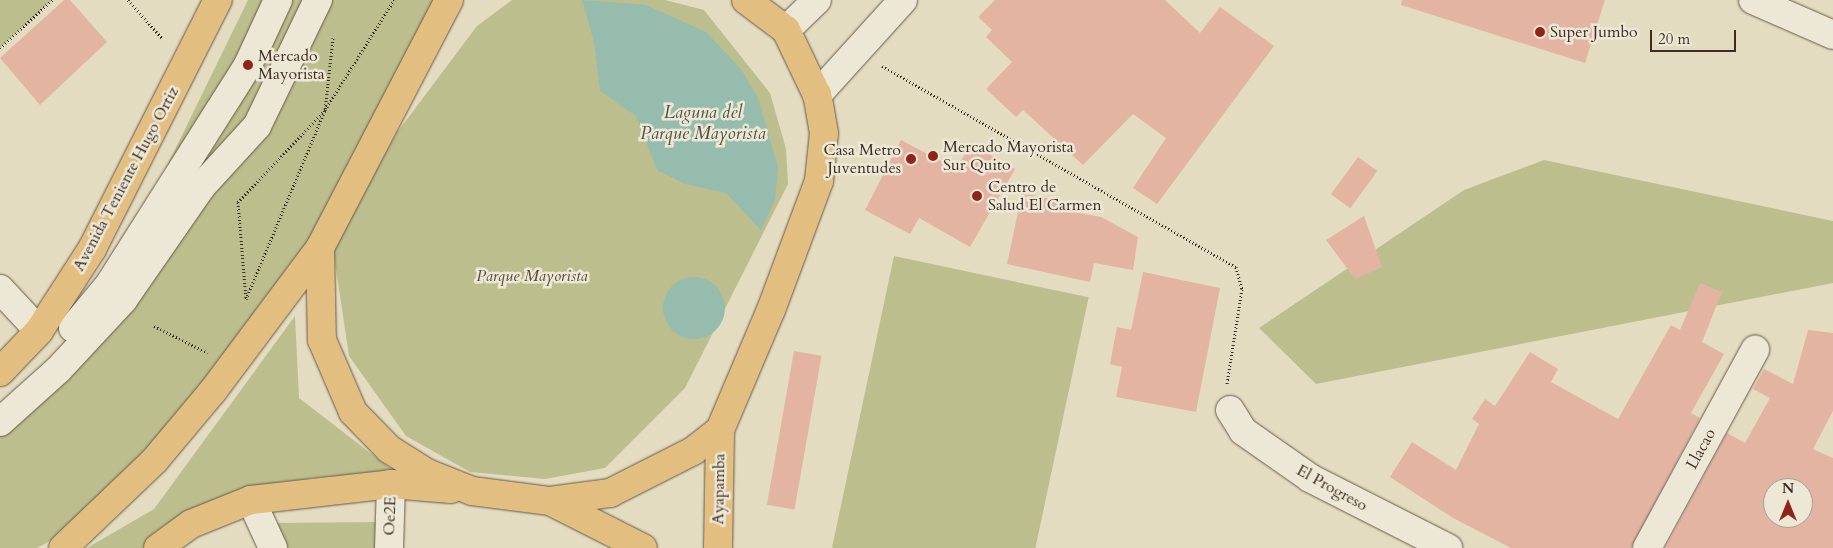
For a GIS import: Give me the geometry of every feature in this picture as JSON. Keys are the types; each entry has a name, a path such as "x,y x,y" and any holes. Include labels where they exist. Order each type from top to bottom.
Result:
{"main road":[{"name":"Avenida Teniente Hugo Ortiz","path":"0,372 39,331 92,249 218,0"},
{"path":"158,548 198,520 251,500 391,484 472,491 550,501 610,494 693,451 720,430 819,181 824,133 817,95 786,30 746,0"},
{"path":"63,548 96,521 161,452 213,392 320,248 452,3"},
{"path":"320,248 322,340 352,412 389,449 427,473 472,491"},
{"name":"Ayapamba","path":"718,548 720,430"},
{"path":"550,501 643,548"}],"street":[{"path":"0,402 41,367 109,285 248,65 278,0"},
{"path":"0,422 58,370 123,300 202,186 258,126 318,0"},
{"path":"786,30 817,0"},
{"path":"817,95 903,0"},
{"path":"1753,0 1833,35"},
{"path":"0,289 39,331"},
{"name":"Llacao","path":"1647,548 1755,350"},
{"name":"El Progreso","path":"1230,410 1243,431 1310,478 1448,548"},
{"name":"Oe2E","path":"389,548 391,484"},
{"path":"251,500 273,548"}],"path":[{"path":"0,48 52,0"},
{"path":"128,0 162,38"},
{"path":"334,27 325,110 238,202 246,299 325,110 394,0"},
{"path":"857,53 992,125 1236,267 1242,289 1226,388 1230,410"},
{"path":"154,326 212,355"}],"green space":[{"path":"0,0 52,0 0,48"},
{"path":"248,0 434,0 343,186 241,350 66,532 37,548 0,548 0,410 90,324"},
{"name":"Parque Mayorista","path":"512,0 665,0 704,10 770,93 786,149 788,184 685,388 605,468 545,479 470,472 406,436 349,356 333,249 396,134 477,26"},
{"path":"1544,160 1833,221 1833,283 1316,384 1259,328 1464,190"},
{"path":"894,256 1089,297 1035,548 832,547"},
{"path":"295,316 299,398 395,472 311,478 207,506 142,548 87,548 154,509"},
{"path":"382,522 375,548 280,548 267,523"}],"water":[{"name":"Laguna del Parque Mayorista","path":"582,0 646,5 706,32 741,69 758,98 778,167 775,200 761,230 726,193 685,184 657,170 636,116 600,91 594,42"},
{"path":"694,277 706,280 716,286 722,296 725,308 722,320 716,330 706,336 694,339 682,336 672,330 666,320 663,308 666,296 672,286 682,280"}],"building":[{"path":"64,0 70,0 107,42 40,105 0,58"},
{"path":"995,0 1165,0 1200,33 1220,7 1274,46 1157,204 1133,188 1166,138 1133,114 1083,165 1023,110 1016,117 986,89 1012,62 986,37 992,30 978,17"},
{"name":"Super Jumbo","path":"1402,0 1605,0 1585,63 1401,5"},
{"path":"901,140 956,169 971,144 1015,169 970,247 919,218 910,234 865,210"},
{"path":"1358,157 1377,171 1350,208 1331,194"},
{"path":"1022,193 1064,202 1062,210 1101,217 1138,237 1133,270 1094,263 1090,282 1007,264"},
{"path":"1364,216 1382,267 1355,279 1326,240"},
{"path":"1143,272 1220,288 1196,412 1116,397 1122,367 1110,364 1117,327 1131,330"},
{"path":"1700,283 1722,292 1702,342 1724,354 1691,413 1700,418 1631,548 1511,548 1453,518 1390,477 1412,442 1456,470 1479,424 1472,419 1485,399 1495,406 1530,352 1558,369 1551,382 1618,419 1671,325 1680,330"},
{"path":"1808,330 1833,333 1833,411 1813,449 1833,458 1833,548 1665,548 1727,433 1745,443 1770,398 1753,389 1764,369 1793,384"},
{"path":"794,351 822,356 794,509 767,505"}],"place":[{"name":"Super Jumbo","path":"1540,32"},
{"name":"Mercado Mayorista","path":"248,65"},
{"name":"Mercado Mayorista Sur Quito","path":"933,156"},
{"name":"Casa Metro Juventudes","path":"911,159"},
{"name":"Centro de Salud El Carmen","path":"977,196"}]}
